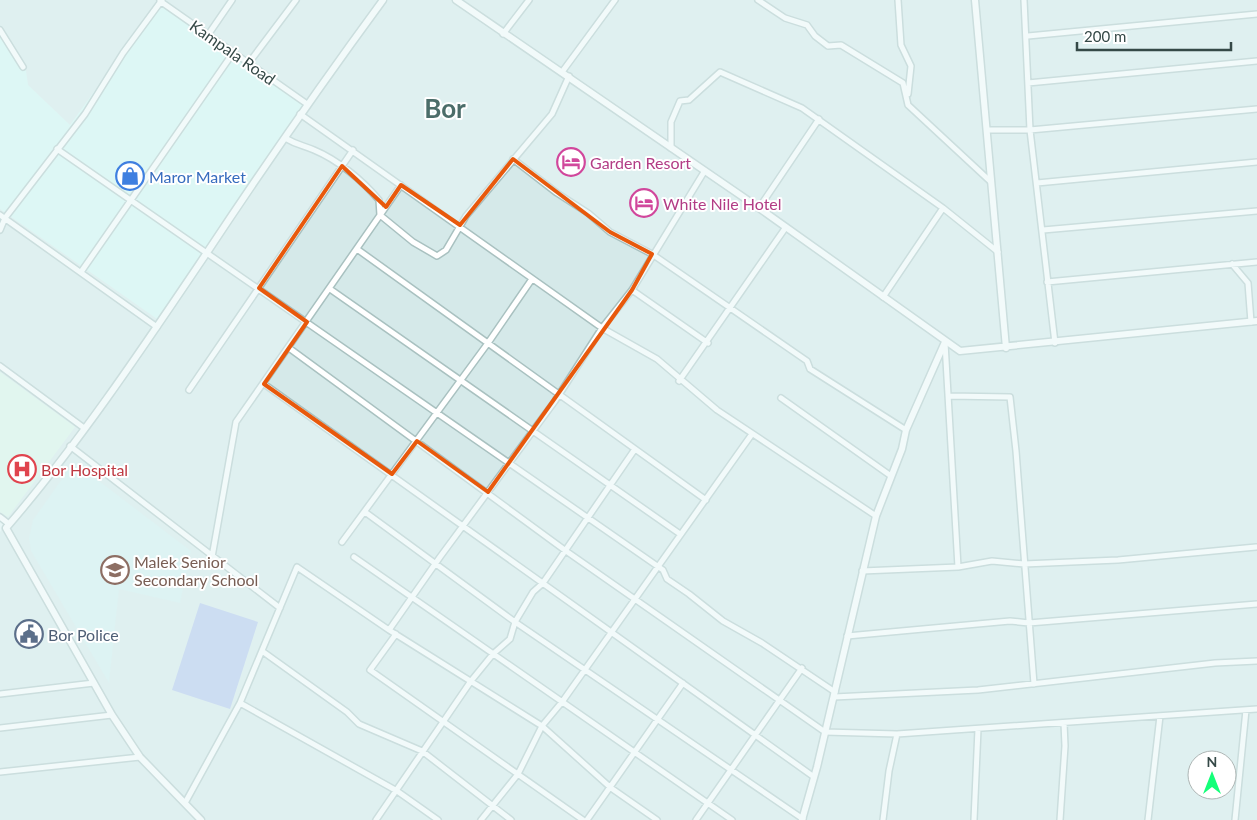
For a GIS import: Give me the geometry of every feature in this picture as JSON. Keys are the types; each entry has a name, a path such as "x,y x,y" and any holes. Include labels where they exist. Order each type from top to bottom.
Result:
{"street":[{"path":"208,35 232,0"},
{"path":"248,64 296,0"},
{"path":"0,536 84,428 157,327 300,114 383,0"},
{"path":"456,0 759,208 960,351 1006,348 1254,321 1248,283 1232,264"},
{"path":"503,34 529,0"},
{"path":"562,72 615,0"},
{"path":"758,0 785,18 807,26 814,36 828,46 841,45 903,83 908,105 991,182"},
{"path":"898,0 901,44 911,66 908,85 908,105"},
{"path":"975,0 1006,348"},
{"path":"1024,0 1028,36 1030,130 1055,343"},
{"path":"0,230 5,218 85,114 127,48 160,1"},
{"name":"Kampala Road","path":"160,1 307,104"},
{"path":"1028,36 1257,14"},
{"path":"0,30 22,67"},
{"path":"81,272 233,53"},
{"path":"1028,83 1257,61"},
{"path":"671,148 671,122 680,101 689,100 720,72 802,108 943,208 998,253"},
{"path":"285,138 299,147 313,150 342,166 379,200 380,215 413,242 437,256 446,250 460,225 552,114 569,76"},
{"path":"986,130 1030,130 1257,109"},
{"path":"300,114 460,225 602,328 648,353 717,410 876,516"},
{"path":"759,208 818,119"},
{"path":"57,148 658,566 663,570 667,579 690,594 723,621 802,668 834,694 978,690 1214,663 1257,661"},
{"path":"189,390 353,150"},
{"path":"513,159 557,193 588,213 610,232 652,254 807,361 810,368 906,430"},
{"path":"1037,183 1257,162"},
{"path":"389,630 436,562 560,395 602,328 632,290 652,254 704,172"},
{"path":"212,557 236,422 401,185"},
{"path":"883,297 943,208"},
{"path":"1042,230 1257,211"},
{"path":"0,214 157,327"},
{"path":"680,381 708,343 786,227"},
{"path":"357,249 706,500"},
{"path":"1047,282 1257,262"},
{"path":"342,542 488,344 532,279"},
{"path":"330,289 680,534"},
{"path":"632,290 708,343"},
{"path":"945,342 958,567"},
{"path":"365,512 436,562 515,622 802,819 825,732 876,516 906,430 945,342"},
{"path":"289,348 634,599 825,732 897,734 1257,709"},
{"path":"0,366 84,428"},
{"path":"264,384 814,777"},
{"path":"949,396 1010,397 1017,460 1034,684"},
{"path":"781,398 891,476"},
{"path":"481,820 518,774 542,726 562,702 752,434"},
{"path":"70,446 280,608"},
{"path":"376,820 472,681 492,654 510,639 515,622 533,592 543,583 635,449"},
{"path":"0,517 7,526 112,715 140,757 200,819"},
{"path":"862,571 958,567 992,562 1024,564 1118,560 1256,547"},
{"path":"354,557 732,820"},
{"path":"185,803 240,702 297,567 389,630 542,726 611,788 657,820"},
{"path":"847,636 1010,621 1029,623 1257,604"},
{"path":"396,634 370,670 583,820"},
{"path":"262,651 347,712 359,724 422,751 510,820"},
{"path":"696,820 802,668"},
{"path":"0,694 94,683"},
{"path":"587,820 683,683"},
{"path":"240,702 397,791 438,820"},
{"path":"1235,820 1246,710"},
{"path":"0,728 112,715"},
{"path":"1148,820 1160,716"},
{"path":"1060,820 1065,746 1064,723"},
{"path":"974,820 978,729"},
{"path":"883,820 889,772 897,734"},
{"path":"0,772 140,757"}],"highlighted area":[{"path":"513,159 610,232 652,254 632,290 488,492 417,441 392,474 264,384 307,322 259,288 342,166 386,207 401,185 460,225"}],"shaded area":[{"path":"0,0 1257,0 1257,820 0,820 0,532 8,519 0,513"},
{"name":"Maror Market","path":"159,2 306,106 163,323 0,209 0,27 26,71 28,85 70,125"},
{"name":"Bor Hospital","path":"0,372 75,427 8,517 0,512"},
{"name":"Malek Senior Secondary School","path":"74,462 191,551 180,603 119,589 109,683 31,551 29,538 33,520"},
{"path":"200,603 258,622 230,709 172,690"}],"place":[{"name":"Garden Resort","path":"571,162"},
{"name":"Maror Market","path":"130,176"},
{"name":"White Nile Hotel","path":"644,203"},
{"name":"Bor Hospital","path":"22,469"},
{"name":"Malek Senior Secondary School","path":"115,570"},
{"name":"Bor Police","path":"29,634"}],"district":[{"name":"Bor","path":"445,108"}]}
